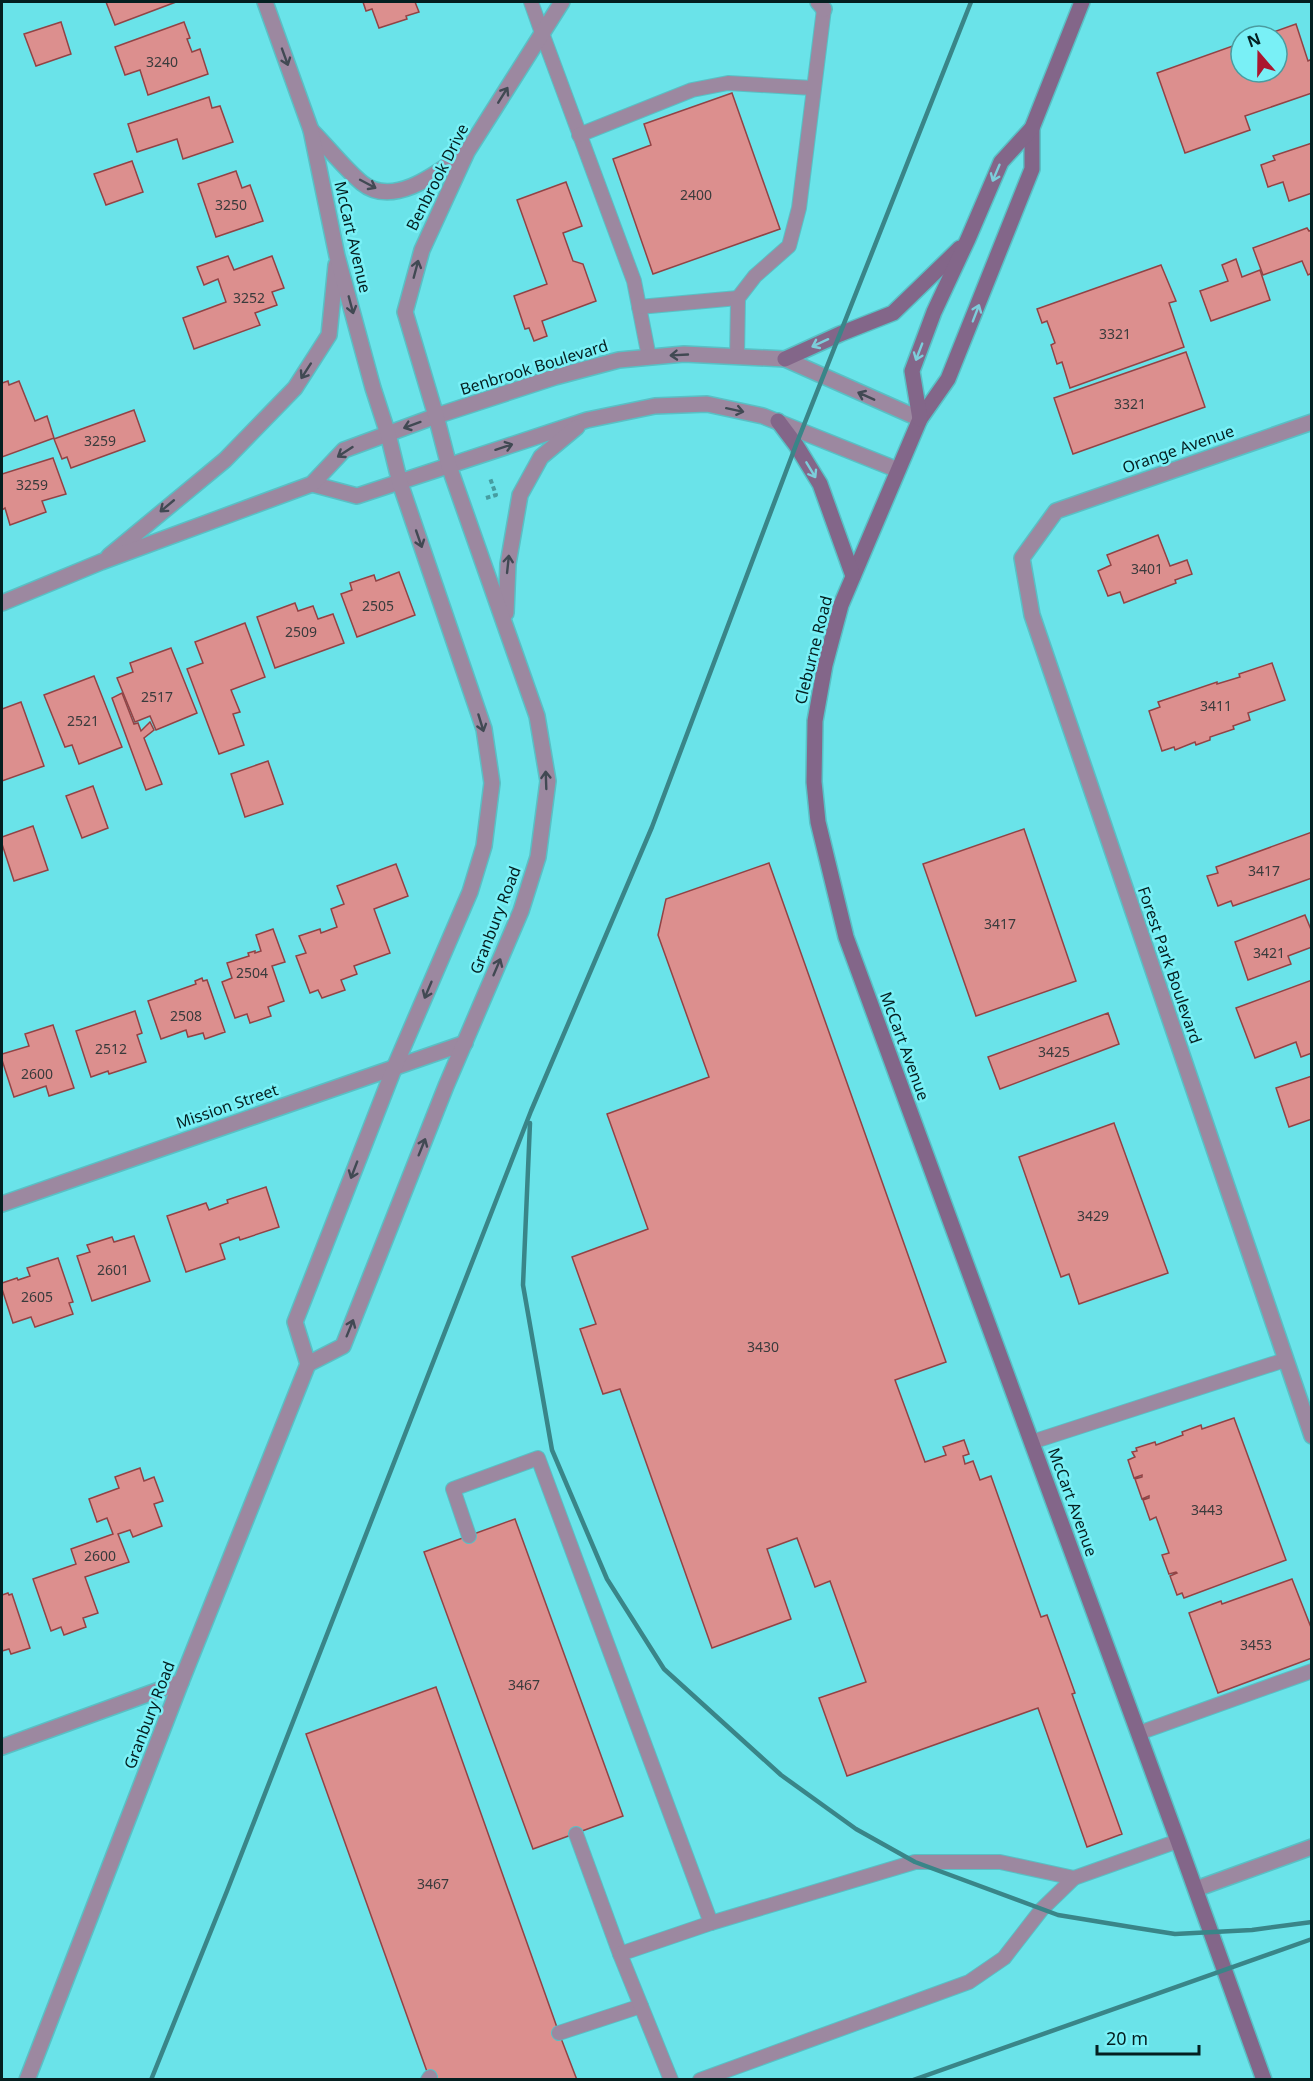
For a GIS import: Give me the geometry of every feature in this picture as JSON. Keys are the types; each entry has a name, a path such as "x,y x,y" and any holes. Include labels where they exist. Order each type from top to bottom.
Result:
{"main road":[{"name":"Cleburne Road","path":"920,419 912,371 934,312 1000,162 1032,128 1082,2"},
{"name":"Cleburne Road","path":"846,937 818,822 814,782 815,721 825,665 841,605 853,576 920,419 948,379 1032,169 1032,128"},
{"path":"785,359 893,313 968,239"},
{"path":"778,421 820,484 853,576"},
{"name":"McCart Avenue","path":"846,937 1179,1841 1264,2079"}],"street":[{"name":"McCart Avenue","path":"265,2 311,130 337,256 400,483"},
{"name":"Benbrook Drive","path":"427,386 405,312 422,250 467,152 562,2"},
{"path":"311,130 364,185 378,190 394,191 410,188 467,152"},
{"path":"101,562 225,460 295,388 329,335 337,256"},
{"name":"Benbrook Boulevard","path":"2,603 101,562 312,484 344,450 436,416 555,377 619,360 684,354 785,359 920,419"},
{"name":"Granbury Road","path":"308,1364 343,1346 465,1043 522,910 538,857 548,781 537,716 449,466 427,386"},
{"path":"312,484 357,496 587,420 655,406 707,404 778,421 898,470"},
{"path":"505,622 508,564 520,495 541,457 587,420"},
{"name":"Orange Avenue","path":"1056,511 1311,422"},
{"name":"Granbury Road","path":"27,2079 181,1682 308,1364 295,1322 395,1066 470,892 484,846 492,783 484,729 400,483"},
{"name":"Forest Park Boulevard","path":"1056,511 1022,558 1032,615 1311,1437"},
{"name":"Mission Street","path":"2,1204 465,1043"},
{"path":"2,1746 181,1682"},
{"path":"1196,1888 1311,1847"}],"lane":[{"path":"531,2 634,280 649,357"},
{"path":"737,357 738,298 755,276 789,246 799,208 821,5"},
{"path":"579,135 692,90 728,83 813,88"},
{"path":"639,307 738,298"},
{"path":"1032,1442 1285,1360"},
{"path":"469,1536 453,1489 538,1458 711,1923"},
{"path":"1138,1733 1311,1671"},
{"path":"576,1834 620,1954 671,2079"},
{"path":"700,2079 969,1982 1004,1958 1042,1909 1074,1878 1179,1841"},
{"path":"620,1954 711,1923 915,1862 1000,1862 1074,1878"},
{"path":"560,2033 641,2006"}],"path":[{"path":"485,499 496,495 490,477"}],"building":[{"path":"106,2 176,2 115,25"},
{"path":"363,2 415,2 419,12 406,16 407,19 379,28 372,9 366,11"},
{"path":"61,22 71,54 36,66 24,34"},
{"path":"184,22 192,52 200,49 208,74 148,95 140,70 125,75 115,47"},
{"path":"1296,24 1308,61 1312,59 1312,93 1245,116 1250,130 1185,153 1157,73 1229,47 1229,84 1289,84 1289,26"},
{"path":"732,93 780,229 653,274 613,159 651,145 644,124"},
{"path":"209,97 212,108 220,106 233,142 183,159 177,139 137,152 128,124"},
{"path":"1312,143 1312,193 1289,201 1283,182 1268,187 1261,165 1275,160 1273,156"},
{"path":"132,161 143,192 106,205 94,174"},
{"path":"236,171 242,188 250,185 263,221 216,237 198,184"},
{"path":"566,182 582,226 563,233 573,261 583,264 596,301 542,321 547,336 534,341 529,328 525,329 514,296 547,284 517,200"},
{"path":"1307,228 1309,231 1312,230 1312,273 1308,275 1302,261 1263,275 1253,248"},
{"path":"228,256 234,270 272,256 284,288 272,292 277,305 255,313 260,325 194,349 183,318 226,302 218,279 204,285 197,267"},
{"path":"1236,259 1242,277 1260,270 1270,300 1211,321 1200,291 1228,281 1222,265"},
{"path":"1161,265 1176,301 1169,303 1184,347 1070,388 1062,362 1057,364 1051,345 1055,343 1047,321 1042,323 1037,309"},
{"path":"1186,352 1205,407 1073,454 1054,398"},
{"path":"8,381 9,385 19,381 35,421 47,416 54,438 2,457 2,383"},
{"path":"134,410 145,441 71,468 67,457 62,459 54,439"},
{"path":"53,458 66,494 42,501 46,512 10,525 5,508 2,510 2,474"},
{"path":"1158,535 1170,566 1187,560 1192,574 1175,580 1176,583 1124,603 1120,592 1108,596 1098,571 1111,565 1107,555"},
{"path":"399,572 415,615 357,637 341,594 352,590 350,583 374,575 376,581"},
{"path":"295,603 298,611 313,606 318,619 333,614 344,643 275,668 257,617"},
{"path":"245,623 265,677 231,690 240,712 233,714 244,745 219,754 187,669 203,663 195,642"},
{"path":"171,648 197,713 156,730 150,716 135,722 117,678 133,672 130,663"},
{"path":"1272,663 1285,700 1248,713 1250,720 1233,726 1234,729 1210,737 1210,740 1196,745 1195,742 1175,750 1174,747 1162,751 1149,711 1160,707 1158,702 1217,682 1217,684 1240,677 1239,674"},
{"path":"94,676 122,747 79,764 72,745 65,747 44,695"},
{"path":"122,693 134,724 138,723 141,731 150,722 154,730 144,738 162,784 146,790 112,698"},
{"path":"21,702 44,766 2,781 2,709"},
{"path":"268,761 283,804 245,817 231,774"},
{"path":"93,786 108,828 82,838 66,796"},
{"path":"33,826 48,870 14,881 2,844 2,837"},
{"path":"1024,829 1076,981 976,1016 923,864"},
{"path":"1312,832 1312,878 1233,906 1231,901 1218,906 1207,876 1218,873 1216,867"},
{"path":"769,863 946,1362 895,1380 925,1462 946,1455 943,1447 964,1440 969,1454 963,1456 965,1464 973,1461 980,1480 991,1476 1041,1617 1047,1615 1075,1693 1072,1694 1122,1834 1087,1847 1038,1708 847,1776 819,1698 866,1682 830,1581 815,1587 797,1538 767,1549 791,1619 712,1648 620,1389 603,1394 580,1329 596,1324 572,1257 648,1229 607,1114 709,1077 658,935 666,899"},
{"path":"396,864 408,896 374,909 390,953 354,966 357,974 341,980 345,990 322,998 318,990 310,993 296,956 306,953 299,936 320,929 321,933 337,927 331,909 344,904 337,886"},
{"path":"1305,915 1312,932 1312,947 1288,956 1291,964 1248,980 1235,942"},
{"path":"273,929 285,962 272,966 284,1001 268,1007 271,1016 250,1023 247,1014 235,1018 222,982 232,978 227,963 249,956 248,953 261,951 256,935"},
{"path":"202,978 203,981 207,980 225,1032 205,1039 203,1033 188,1037 186,1030 161,1039 148,1001 196,984 195,981"},
{"path":"1312,980 1312,1053 1301,1057 1296,1042 1255,1058 1236,1008"},
{"path":"135,1011 142,1033 137,1035 146,1062 109,1074 108,1071 91,1077 76,1031"},
{"path":"1108,1013 1119,1044 1000,1089 988,1057"},
{"path":"53,1025 74,1088 49,1096 46,1086 14,1097 2,1054 29,1046 25,1034"},
{"path":"1312,1076 1312,1119 1289,1127 1276,1088"},
{"path":"1114,1123 1168,1273 1079,1304 1069,1274 1061,1277 1019,1157"},
{"path":"266,1187 279,1227 220,1244 225,1259 186,1272 167,1216 206,1203 209,1210 228,1203 227,1200"},
{"path":"134,1236 150,1281 92,1301 77,1256 90,1252 87,1245 112,1237 114,1242"},
{"path":"58,1258 73,1302 69,1303 73,1314 35,1327 31,1317 13,1323 2,1283 30,1276 27,1268"},
{"path":"1234,1418 1286,1560 1184,1598 1182,1593 1177,1595 1170,1576 1177,1573 1169,1574 1162,1555 1169,1553 1156,1517 1150,1520 1143,1500 1149,1496 1142,1499 1135,1479 1142,1475 1134,1478 1128,1460 1135,1457 1132,1452 1137,1451 1136,1448 1155,1442 1156,1445 1183,1435 1182,1432 1201,1425 1202,1429"},
{"path":"140,1468 144,1481 154,1477 163,1501 154,1504 162,1526 133,1537 130,1530 118,1534 129,1562 85,1577 98,1613 83,1618 86,1627 64,1635 61,1627 51,1631 33,1579 76,1564 71,1549 113,1534 107,1518 97,1522 89,1499 119,1488 115,1477"},
{"path":"515,1519 623,1816 533,1849 424,1552"},
{"path":"1292,1579 1312,1630 1312,1658 1218,1693 1189,1613"},
{"path":"12,1594 30,1648 11,1654 9,1649 2,1651 2,1595"},
{"path":"436,1687 577,2080 430,2080 306,1734"}],"railway":[{"path":"151,2080 531,1111 652,827 796,445 971,2"},
{"path":"530,1123 523,1285 552,1450 607,1579 664,1669 781,1775 856,1829 915,1862 1058,1915 1175,1934 1252,1930 1312,1922"},
{"path":"913,2080 1312,1939"}]}
